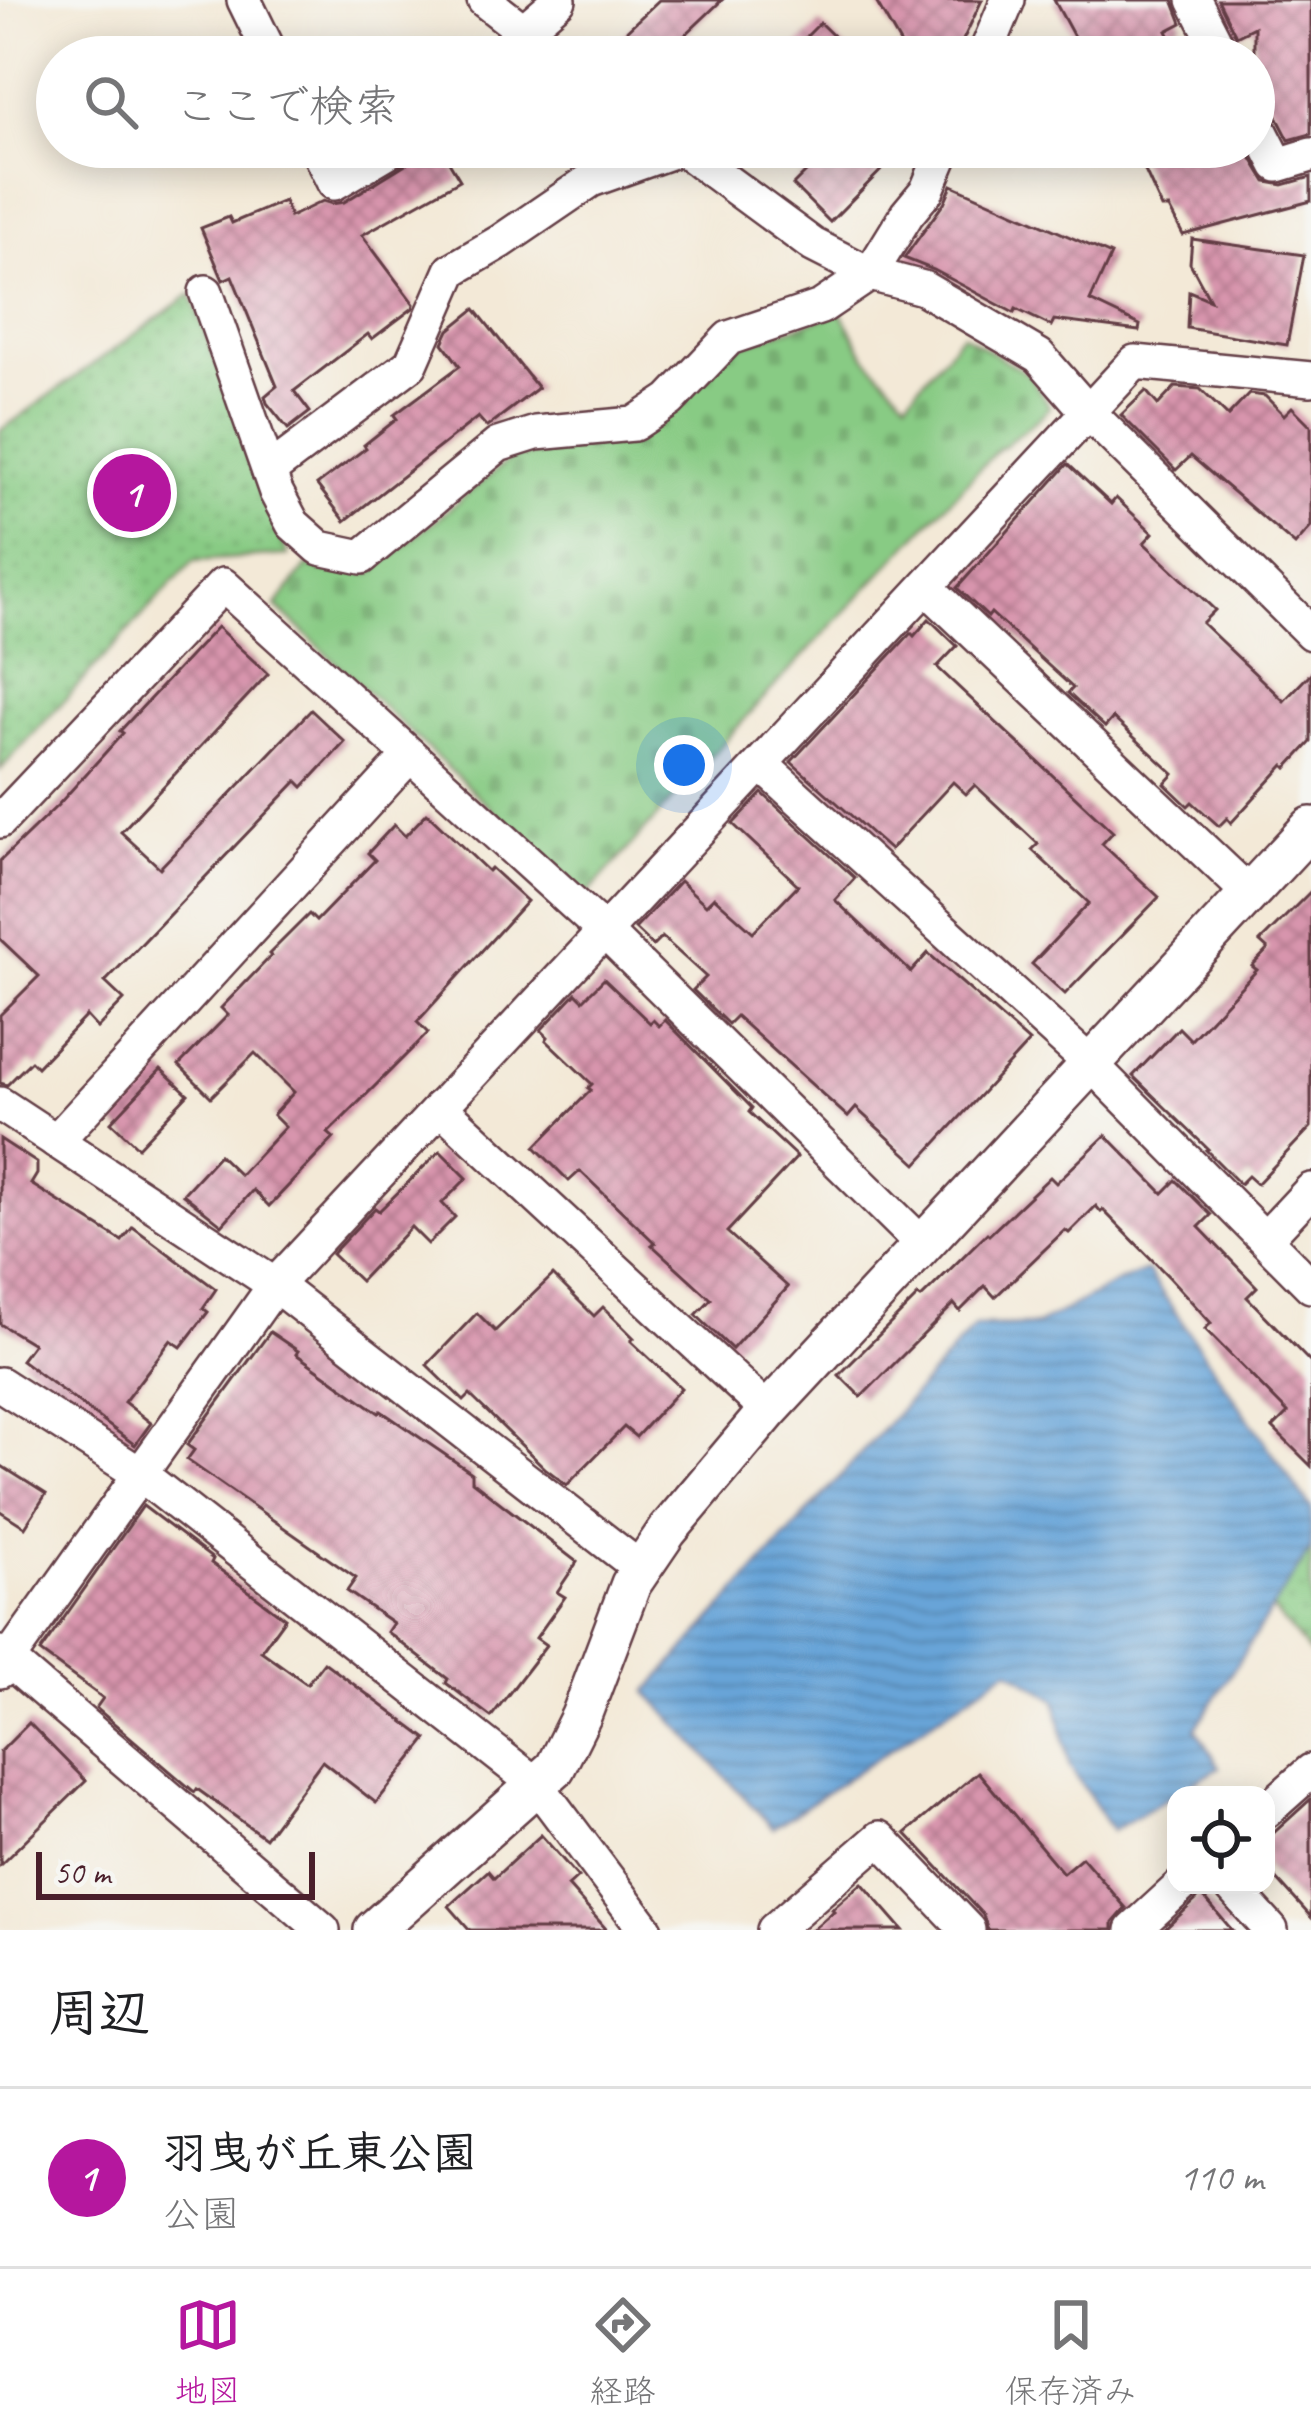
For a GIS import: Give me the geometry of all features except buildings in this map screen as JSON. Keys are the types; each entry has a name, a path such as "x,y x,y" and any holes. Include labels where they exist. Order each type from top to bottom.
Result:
{"street":[{"path":"244,0 262,36"},
{"path":"484,0 529,36"},
{"path":"523,31 560,0"},
{"path":"993,36 1008,0"},
{"path":"1194,0 1212,36"},
{"path":"1275,159 1278,165 1311,155"},
{"path":"326,168 334,183 359,168"},
{"path":"269,471 412,364 452,270 591,180 623,168"},
{"path":"708,168 813,245 870,274 923,288 1039,356 1088,412 1311,633"},
{"path":"206,292 276,492 292,524 320,548 362,557 498,445 536,433 634,424 670,400 729,338 821,308 870,274 927,190 936,168"},
{"path":"323,1930 3,1661 275,1285 1135,362 1311,379"},
{"path":"0,820 223,585 604,931 923,1245"},
{"path":"926,587 1250,894"},
{"path":"56,1141 410,755"},
{"path":"761,764 1092,1065 1311,1286"},
{"path":"374,1930 555,1768 631,1584 667,1531 768,1411 1311,827"},
{"path":"0,1104 275,1285 640,1569"},
{"path":"440,1107 768,1411"},
{"path":"1265,1239 1311,1190"},
{"path":"0,1384 140,1474 537,1785 646,1930"},
{"path":"1275,1803 1311,1771"},
{"path":"774,1930 880,1838 968,1930"},
{"path":"1133,1930 1172,1894"},
{"path":"1238,1894 1270,1930"}],"green space":[{"path":"191,294 288,555 193,561 0,770 0,431"},
{"path":"841,312 866,357 907,400 962,334 1029,375 1050,407 998,449 585,897 276,606 307,566 370,574 511,458 634,437 734,347"},
{"path":"1311,1534 1311,1655 1272,1609"}],"water":[{"path":"1147,1271 1311,1509 1311,1548 1196,1728 1220,1767 1188,1786 1167,1786 1167,1798 1112,1831 1069,1765 1056,1700 1009,1669 773,1828 647,1692 975,1326 1037,1325"}],"place":[{"name":"羽曳が丘東公園","path":"132,493"}]}
